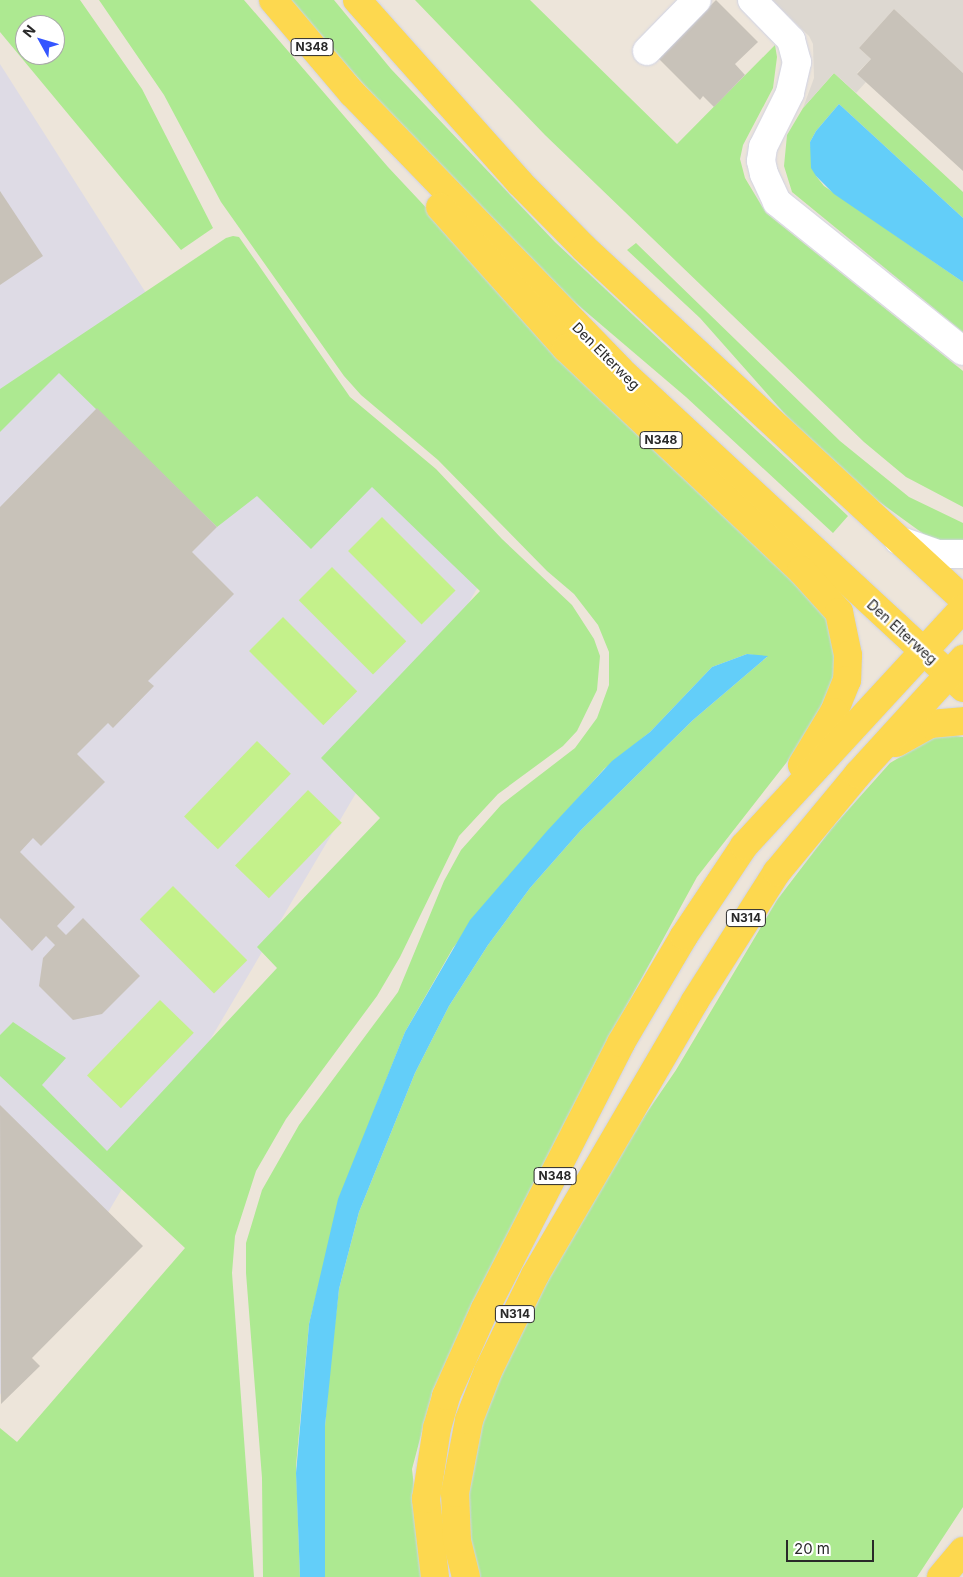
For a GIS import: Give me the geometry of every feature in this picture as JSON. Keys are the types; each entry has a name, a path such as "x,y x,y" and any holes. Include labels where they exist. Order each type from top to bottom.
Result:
{"main road":[{"name":"Den Elterweg","path":"273,0 352,93 620,370 924,652 958,674"},
{"path":"357,0 520,183 584,248 963,599"},
{"name":"N348","path":"352,93 448,218 566,348 801,570 839,612 848,655 846,680 834,712 776,809"},
{"name":"N348","path":"434,1577 427,1524 428,1476 444,1404 465,1352 634,1020 718,883 776,809 963,609"},
{"name":"N314","path":"466,1577 456,1518 458,1469 474,1403 509,1325 590,1178 744,921 796,847 858,774 958,674"},
{"name":"N314","path":"858,774 911,733 930,724 963,721"},
{"path":"941,1577 963,1552"},
{"path":"950,1577 963,1552"}],"lane":[{"path":"648,51 697,0"},
{"path":"752,0 791,40 797,62 790,92 763,147 761,161 764,174 776,202 963,351"},
{"path":"898,540 938,554 963,554"}],"shaded area":[{"path":"772,0 963,0 963,73 894,9 859,48 871,59 857,73 866,82 856,93 834,73 803,108 814,78 813,44 809,36"},
{"path":"0,64 146,293 488,570 0,1395"}],"green space":[{"path":"0,0 80,0 142,89 213,228 181,250 27,65 65,65 65,15 15,15 15,50 0,32"},
{"path":"99,0 244,0 388,167 566,357 797,577 830,619 838,670 808,735 697,877 591,1071 433,1390 412,1469 424,1577 325,1577 325,1426 331,1356 339,1289 359,1212 415,1073 449,1006 488,945 530,888 581,830 693,720 767,657 747,654 712,667 650,732 604,769 516,868 453,948 405,1032 375,1108 322,1272 309,1324 296,1466 300,1577 263,1577 262,1478 246,1273 246,1243 262,1190 299,1125 398,992 444,881 461,850 501,805 575,748 597,718 609,685 609,652 598,625 574,594 547,571 438,460 361,395 344,376 221,202 164,95"},
{"path":"289,0 334,0 391,69 555,242 848,516 833,533 686,397 551,282 396,121"},
{"path":"415,0 530,0 677,144 775,45 777,57 773,88 743,145 740,159 745,178 766,213 963,371 963,507 906,477 864,442 545,135"},
{"path":"834,73 963,192 963,218 839,104 816,131 810,142 816,176 824,186 963,282 963,332 792,192 784,166 787,135 803,108"},
{"path":"239,237 350,397 436,469 502,539 572,605 594,639 600,656 597,690 577,731 563,746 498,794 459,836 400,957 377,996 286,1119 256,1171 235,1236 232,1273 254,1577 0,1577 0,1428 17,1442 185,1248 0,1076 0,1035 13,1022 66,1058 42,1085 107,1151 277,968 257,947 380,818 321,758 480,591 372,487 311,549 257,496 217,527 59,373 0,432 0,389 226,238"},
{"path":"636,243 840,441 909,497 963,523 963,541 939,541 925,535 874,498 792,422 700,318 627,250"},
{"path":"382,517 456,591 422,624 348,551"},
{"path":"332,567 406,641 373,674 299,600"},
{"path":"283,617 357,691 323,725 249,651"},
{"path":"950,735 963,737 963,1507 917,1577 477,1577 471,1557 468,1485 481,1417 516,1333 613,1162 676,1070 777,900 832,828 890,763 934,737"},
{"path":"257,741 291,774 218,849 184,817"},
{"path":"308,790 342,823 269,898 235,866"},
{"path":"173,886 247,960 214,993 140,919"},
{"path":"160,1000 194,1033 121,1108 87,1076"}],"water":[{"path":"839,104 963,218 963,282 834,194 816,176 811,168 810,142 816,131"},
{"path":"747,654 768,656 693,720 581,830 530,888 488,945 449,1006 415,1073 359,1212 339,1289 325,1426 325,1577 300,1577 296,1473 309,1324 338,1199 405,1032 470,920 547,831 612,761 650,732 712,667"}],"building":[{"path":"716,0 758,42 735,64 745,75 714,107 703,96 700,100 658,58"},
{"path":"894,9 963,73 963,171 857,74 871,59 859,48"},
{"path":"0,191 43,256 0,285"},
{"path":"97,408 217,527 192,552 234,594 148,681 154,686 113,728 108,723 77,754 105,782 41,846 33,838 20,852 75,907 57,926 66,935 83,918 140,976 102,1014 73,1020 39,986 43,958 55,945 46,936 32,951 0,918 0,507"},
{"path":"0,1105 143,1246 32,1358 40,1366 1,1404"}]}
